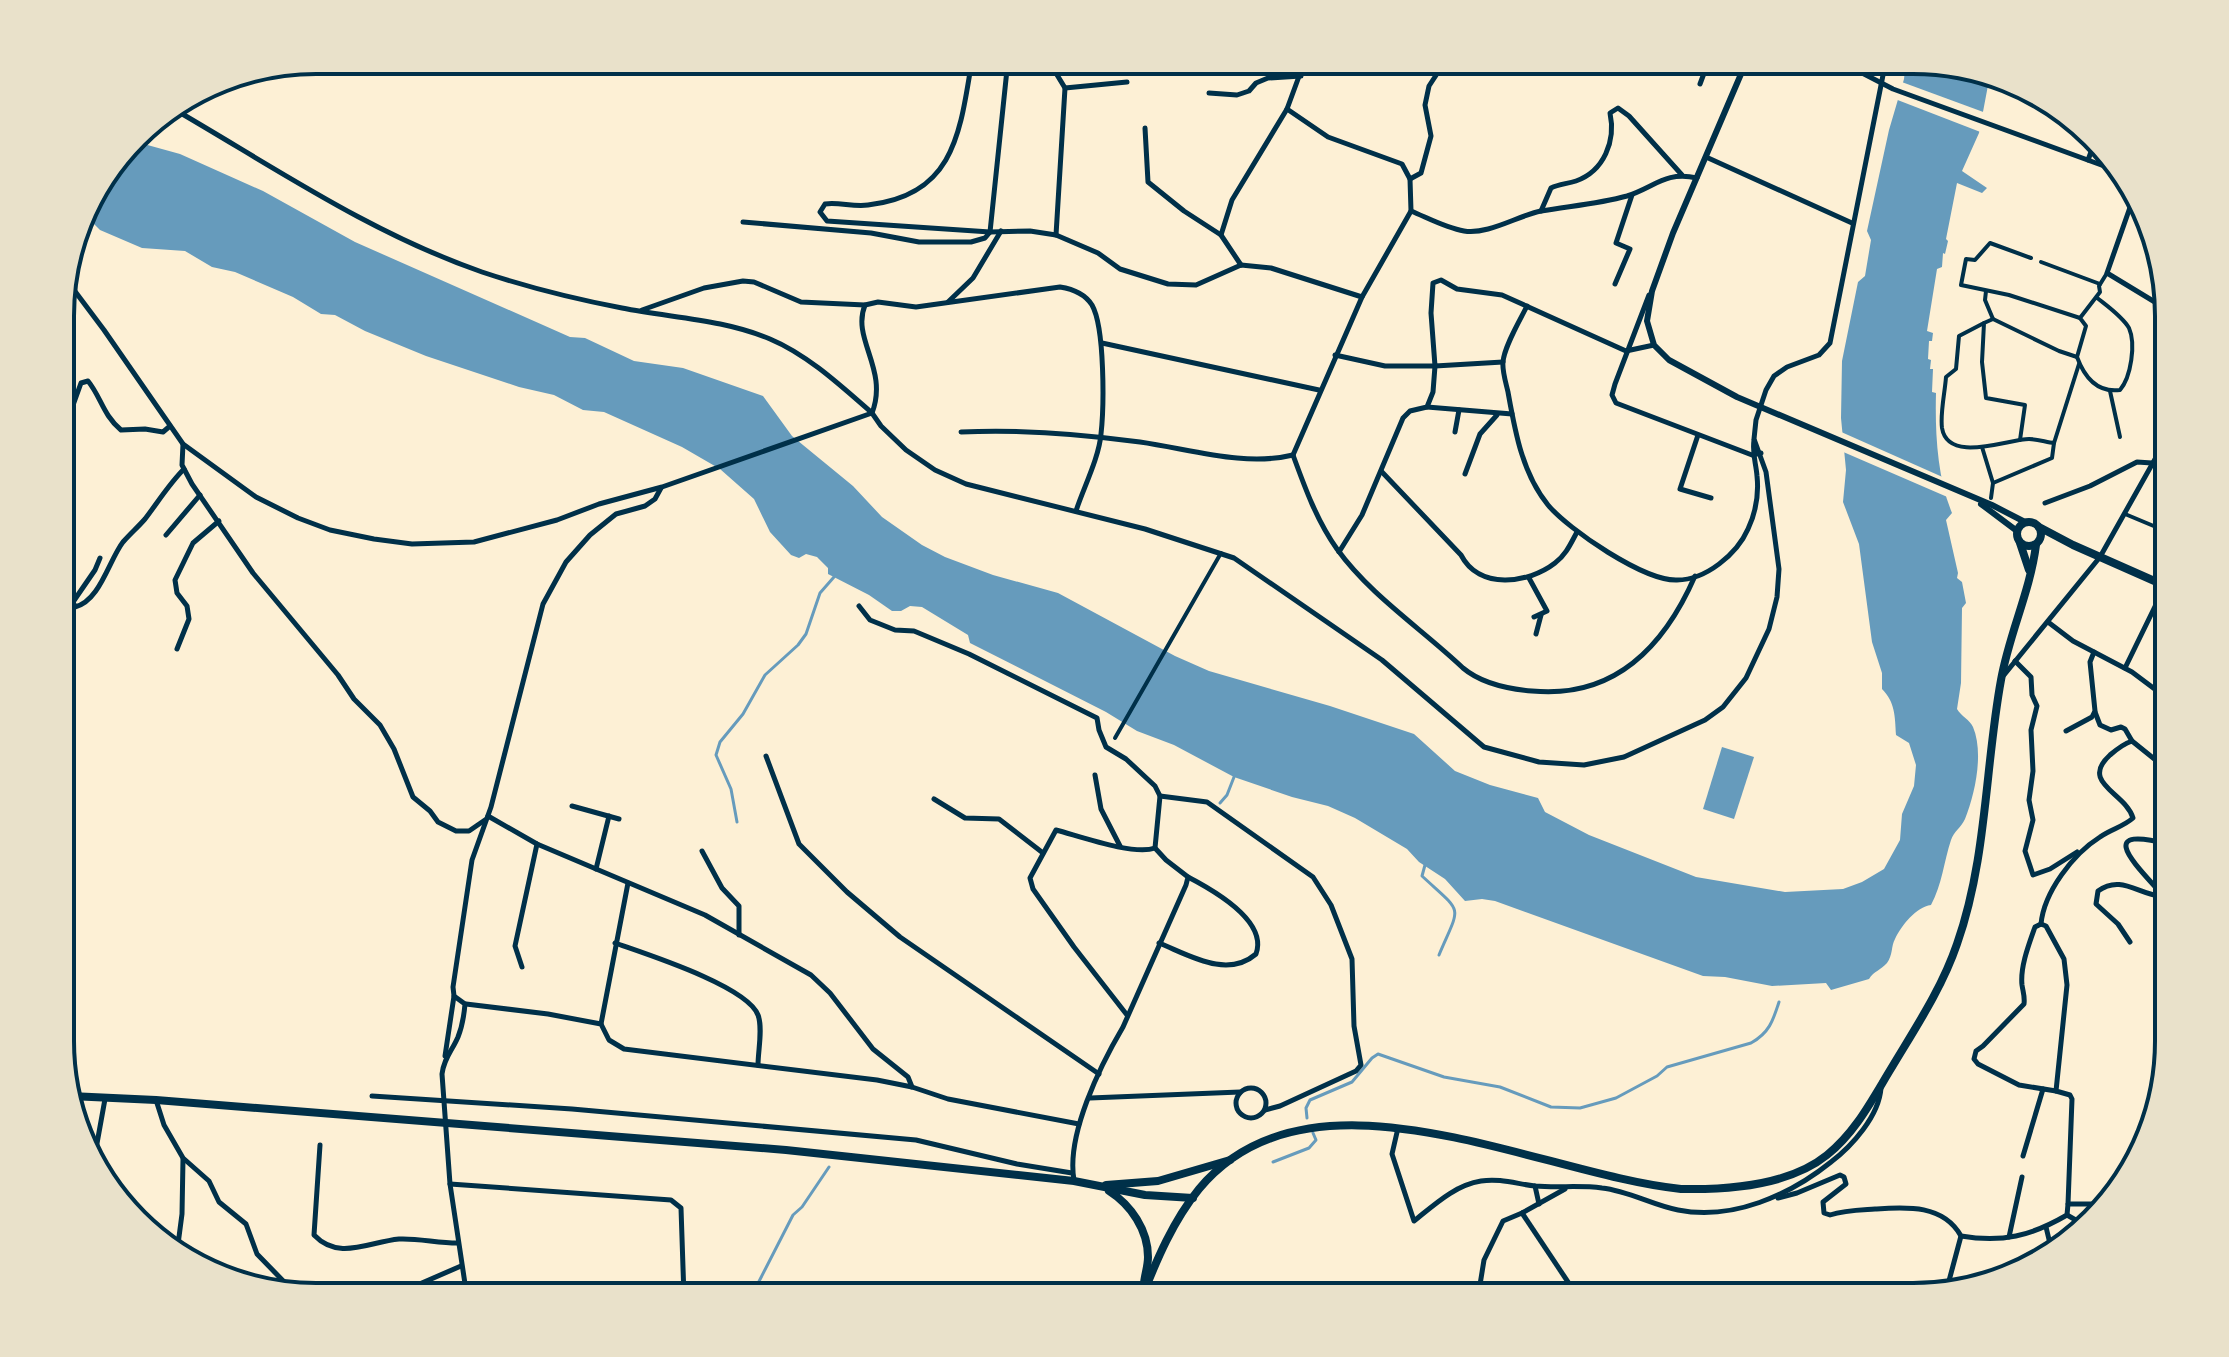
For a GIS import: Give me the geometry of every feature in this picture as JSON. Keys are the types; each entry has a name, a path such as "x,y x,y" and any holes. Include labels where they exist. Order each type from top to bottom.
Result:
{"main road":[{"path":"2030,575 2017,531 2025,522 2033,522 2073,545 2154,579"},
{"path":"1148,1282 1167,1239 1207,1181 1237,1157 1269,1140 1305,1129 1360,1125 1398,1127 1681,1189 1713,1188 1781,1177 1819,1161 1850,1132 1881,1085 1938,989 1962,930 1976,864 2001,678 2028,591 2039,527"},
{"path":"2020,543 2028,546 2038,542 2073,545"},
{"path":"81,1097 156,1100 786,1150 1073,1177 1145,1195 1193,1198"},
{"path":"1098,1185 1158,1181 1237,1157"},
{"path":"1098,1185 1124,1201 1145,1237 1148,1261 1144,1282"}],"street":[{"path":"970,74 953,149 933,179 919,190 893,200 865,206 829,203 821,207 820,212 827,221 990,232 1030,231 1056,235 1098,253 1120,269 1168,284 1196,285 1241,265 1271,268 1362,297"},
{"path":"743,222 871,233 919,242 971,242 985,238 990,232 1007,74"},
{"path":"1056,74 1065,88 1056,235"},
{"path":"1410,179 1421,173 1431,136 1425,105 1429,86 1437,74"},
{"path":"1700,84 1704,74"},
{"path":"1741,74 1626,351 1612,395 1616,403 1698,435 1752,455 1761,453"},
{"path":"1863,74 1893,89 2102,165"},
{"path":"1527,306 1503,362 1524,465 1537,489 1554,511 1577,532 1630,564 1660,577 1678,581 1720,563 1747,532 1755,511 1758,494 1752,455 1754,439 1760,406 1774,376 1787,367 1819,355 1830,343 1882,74"},
{"path":"1209,93 1237,95 1268,78 1301,76 1287,109 1232,200 1221,235"},
{"path":"1065,88 1127,82"},
{"path":"1540,212 1551,188 1577,180 1593,171 1602,161 1612,135 1610,113 1618,108 1682,175"},
{"path":"1287,109 1328,137 1402,164 1410,179 1411,211 1362,297 1293,455 1312,506 1339,552 1365,580 1474,677 1520,690 1541,692 1584,688 1619,675 1648,650 1670,624 1695,576"},
{"path":"183,114 340,209 395,237 483,272 549,291 641,311 728,324 770,339 797,352 872,413 892,438 935,470 966,484 1157,532 1234,558 1382,660 1484,747 1539,762 1584,765 1646,748 1714,714 1746,678 1769,629 1777,597 1779,569 1761,453 1754,439"},
{"path":"1145,128 1148,182 1221,235 1241,265"},
{"path":"2088,160 2091,152"},
{"path":"1706,157 1852,223"},
{"path":"1411,211 1466,231 1540,212 1599,204 1632,194 1668,177 1682,175 1697,178"},
{"path":"1615,284 1630,249 1616,243 1632,194"},
{"path":"2080,318 2100,292 2100,284 2107,273 2130,208"},
{"path":"947,302 973,278 1001,231"},
{"path":"2031,258 1990,243 1975,260 1966,259 1961,285 2080,318 2086,326 2077,357 2079,364 2087,378 2110,391 2120,390 2127,383 2130,366 2129,330 2096,297"},
{"path":"2041,262 2100,284"},
{"path":"2107,273 2154,302"},
{"path":"1427,407 1433,392 1435,366 1431,313 1433,283 1441,280 1457,289 1502,295 1626,351 1654,345"},
{"path":"641,311 704,288 743,281 754,282 801,302 865,305 878,302 916,307 1060,287 1071,289 1086,297 1093,307 1102,343 1101,437 1076,511"},
{"path":"1655,282 1647,315 1654,345 1669,360 1760,406 2025,522"},
{"path":"1987,290 1985,300 1993,319 2077,357"},
{"path":"76,292 183,444 256,497 298,518 330,530 412,544 474,542 557,520 599,504 662,487 872,413"},
{"path":"865,305 860,324 877,383 877,398 872,413"},
{"path":"1993,319 1959,336 1956,369 1946,377 1942,427 1947,440 1952,444 1982,447 2031,439 2054,443"},
{"path":"1984,323 1982,362 1986,398 2025,405 2020,440"},
{"path":"1102,343 1319,390"},
{"path":"1335,355 1385,366 1503,362"},
{"path":"1993,483 2052,458 2079,364"},
{"path":"74,399 81,383 88,381 95,389 98,401 121,430 163,432 170,426"},
{"path":"2110,391 2120,437"},
{"path":"1339,552 1362,515 1403,418 1410,411 1427,407 1512,414"},
{"path":"1455,432 1459,410"},
{"path":"1465,474 1480,434 1498,414"},
{"path":"961,432 1047,432 1271,460 1293,455"},
{"path":"1698,435 1680,489 1711,498"},
{"path":"183,444 184,469 200,495 253,573 330,665 354,699 380,725 394,749 413,797 438,822 456,831 469,831 488,816"},
{"path":"1982,447 1993,483 1991,498"},
{"path":"2132,454 2137,462"},
{"path":"2001,678 2100,557 2154,460"},
{"path":"2045,503 2090,486 2137,462 2152,463"},
{"path":"74,604 75,607 83,605 94,592 122,544 184,469"},
{"path":"1382,472 1461,555 1469,569 1480,575 1500,581 1529,578 1557,562 1577,532"},
{"path":"464,1283 450,1184 442,1074 472,860 488,816 527,676 538,620 555,581 577,548 590,535 616,514 645,506 655,499 662,487"},
{"path":"166,535 200,495"},
{"path":"1975,500 2017,531"},
{"path":"2125,514 2154,526"},
{"path":"177,649 189,619 187,606 177,593 175,580 193,543 219,521"},
{"path":"1115,738 1221,553"},
{"path":"74,601 100,558"},
{"path":"1529,578 1547,611 1538,615 1536,634"},
{"path":"859,606 870,620 895,630 914,631 969,654 1097,718 1106,747 1146,775 1160,796 1155,848"},
{"path":"2125,668 2154,610"},
{"path":"2048,622 2062,634 2125,668 2154,689"},
{"path":"2094,652 2090,662 2095,711 2100,725 2111,730 2125,729 2132,741 2154,759"},
{"path":"2015,661 2031,677 2032,695 2037,706 2031,740 2033,771 2029,800 2033,820 2025,851 2033,875 2050,869 2133,818 2131,810 2106,786 2098,769 2106,758 2132,741"},
{"path":"2066,731 2092,717 2095,711"},
{"path":"766,756 799,844 847,892 900,937 1099,1074"},
{"path":"1095,775 1101,809 1121,847"},
{"path":"1160,796 1207,802 1313,877 1331,905 1352,959 1354,1026 1361,1065 1356,1071 1265,1110 1254,1119 1240,1115 1236,1106 1240,1092"},
{"path":"934,799 965,818 999,819 1043,853"},
{"path":"572,806 619,819"},
{"path":"488,816 537,844 705,915 811,975 830,993 873,1049 908,1077 912,1087"},
{"path":"596,869 609,816"},
{"path":"1127,1015 1074,947 1033,889 1030,878 1056,830 1121,847 1155,848"},
{"path":"2154,841 2136,838 2130,840 2126,847 2127,855 2154,885"},
{"path":"522,967 515,946 537,844"},
{"path":"2041,924 2042,910 2061,875 2088,845"},
{"path":"1155,848 1188,877 1227,899 1259,938 1256,954 1239,964 1222,966 1159,943"},
{"path":"702,851 722,888 741,910 739,935"},
{"path":"372,1096 916,1140 1073,1177 1073,1149 1079,1124 1188,877"},
{"path":"628,883 601,1024 609,1040 624,1049 877,1080 948,1099 1079,1124"},
{"path":"2130,942 2118,924 2096,904 2098,891 2120,884 2154,894"},
{"path":"2041,924 2035,927 2027,955 2022,988 2024,1004 1974,1055 1978,1064 2019,1085 2070,1095 2067,1215"},
{"path":"2041,924 2046,926 2064,959 2067,985 2056,1091"},
{"path":"615,943 728,988 748,1001 759,1017 758,1065"},
{"path":"454,996 465,1004 601,1024"},
{"path":"445,1057 460,1032 465,1004"},
{"path":"1771,1199 1808,1180 1839,1156 1872,1114 1881,1095 1881,1085"},
{"path":"1090,1098 1240,1092 1250,1088 1260,1091 1266,1099 1265,1110"},
{"path":"2023,1156 2043,1089"},
{"path":"97,1144 105,1099"},
{"path":"156,1100 164,1125 183,1158 209,1181 219,1202 246,1224 257,1254 283,1281"},
{"path":"1398,1127 1392,1154 1414,1221 1464,1185 1502,1180 1535,1186 1601,1187 1678,1210 1707,1212 1745,1207 1797,1193 1840,1175 1846,1184 1823,1202 1824,1213 1830,1215 1904,1207 1929,1210 1955,1226 1961,1236 1949,1279"},
{"path":"320,1145 314,1235 322,1243 337,1248 363,1249 399,1239 457,1243"},
{"path":"179,1240 183,1158"},
{"path":"2009,1237 2022,1177"},
{"path":"450,1184 671,1200 681,1208 684,1283"},
{"path":"1535,1186 1539,1204"},
{"path":"1480,1282 1484,1260 1503,1221 1568,1187"},
{"path":"2068,1204 2092,1204"},
{"path":"1522,1213 1568,1282"},
{"path":"1961,1236 1987,1241 2009,1237 2046,1227 2067,1215"},
{"path":"2067,1215 2076,1220"},
{"path":"2046,1227 2049,1241"},
{"path":"422,1283 461,1266"}],"water":[{"path":"1905,74 1945,76 1988,86 1979,133 1962,171 1987,188 1982,193 1957,183 1948,241 1942,267 1937,269 1927,331 1933,333 1932,341 1929,341 1928,359 1931,360 1930,369 1933,369 1932,392 1936,393 1940,469 1952,513 1946,520 1957,578 1962,582 1966,603 1962,608 1961,683 1957,709 1973,727 1978,761 1969,809 1951,840 1931,905 1920,909 1906,923 1894,942 1887,963 1869,979 1831,990 1826,983 1772,986 1703,976 1495,901 1465,901 1445,879 1419,862 1407,849 1355,818 1328,806 1234,777 1174,745 1137,731 970,643 968,635 922,607 910,606 901,611 892,611 828,574 828,568 817,557 791,555 770,532 754,499 720,469 682,447 604,412 583,410 554,395 519,387 426,356 335,315 321,314 293,297 235,272 212,267 185,251 142,248 100,230 92,222 115,181 146,144 180,154 263,191 355,242 570,337 585,338 634,361 683,368 763,396 792,436 853,486 882,517 945,557 993,575 1058,593 1209,671 1414,734 1455,771 1490,785 1538,798 1545,812 1589,835 1696,877 1785,892 1843,889 1884,869 1900,840 1902,814 1914,786 1916,765 1909,743 1896,735 1892,704 1882,689 1882,673 1872,642 1859,544 1843,502 1846,470 1841,418 1842,361 1858,282 1865,276 1871,240 1867,231 1889,130"},
{"path":"1722,747 1754,757 1734,819 1703,809"}],"pier":[{"path":"1899,81 1986,113 1983,133 1895,99"},
{"path":"1839,431 1947,479 1952,499 1841,451"}],"waterway":[{"path":"737,822 731,789 716,755 720,742 743,714 765,675 806,634 820,593 834,577"},
{"path":"1220,803 1234,777"},
{"path":"1425,865 1422,876 1452,904 1454,911 1452,926 1439,955"},
{"path":"1307,1118 1306,1108 1310,1100 1352,1082 1378,1054 1444,1077 1500,1087 1551,1107 1580,1108 1616,1098 1657,1076 1667,1067 1751,1043 1770,1026 1779,1002"},
{"path":"1273,1162 1309,1148 1316,1140 1313,1133"},
{"path":"758,1283 793,1215 829,1167"}]}
